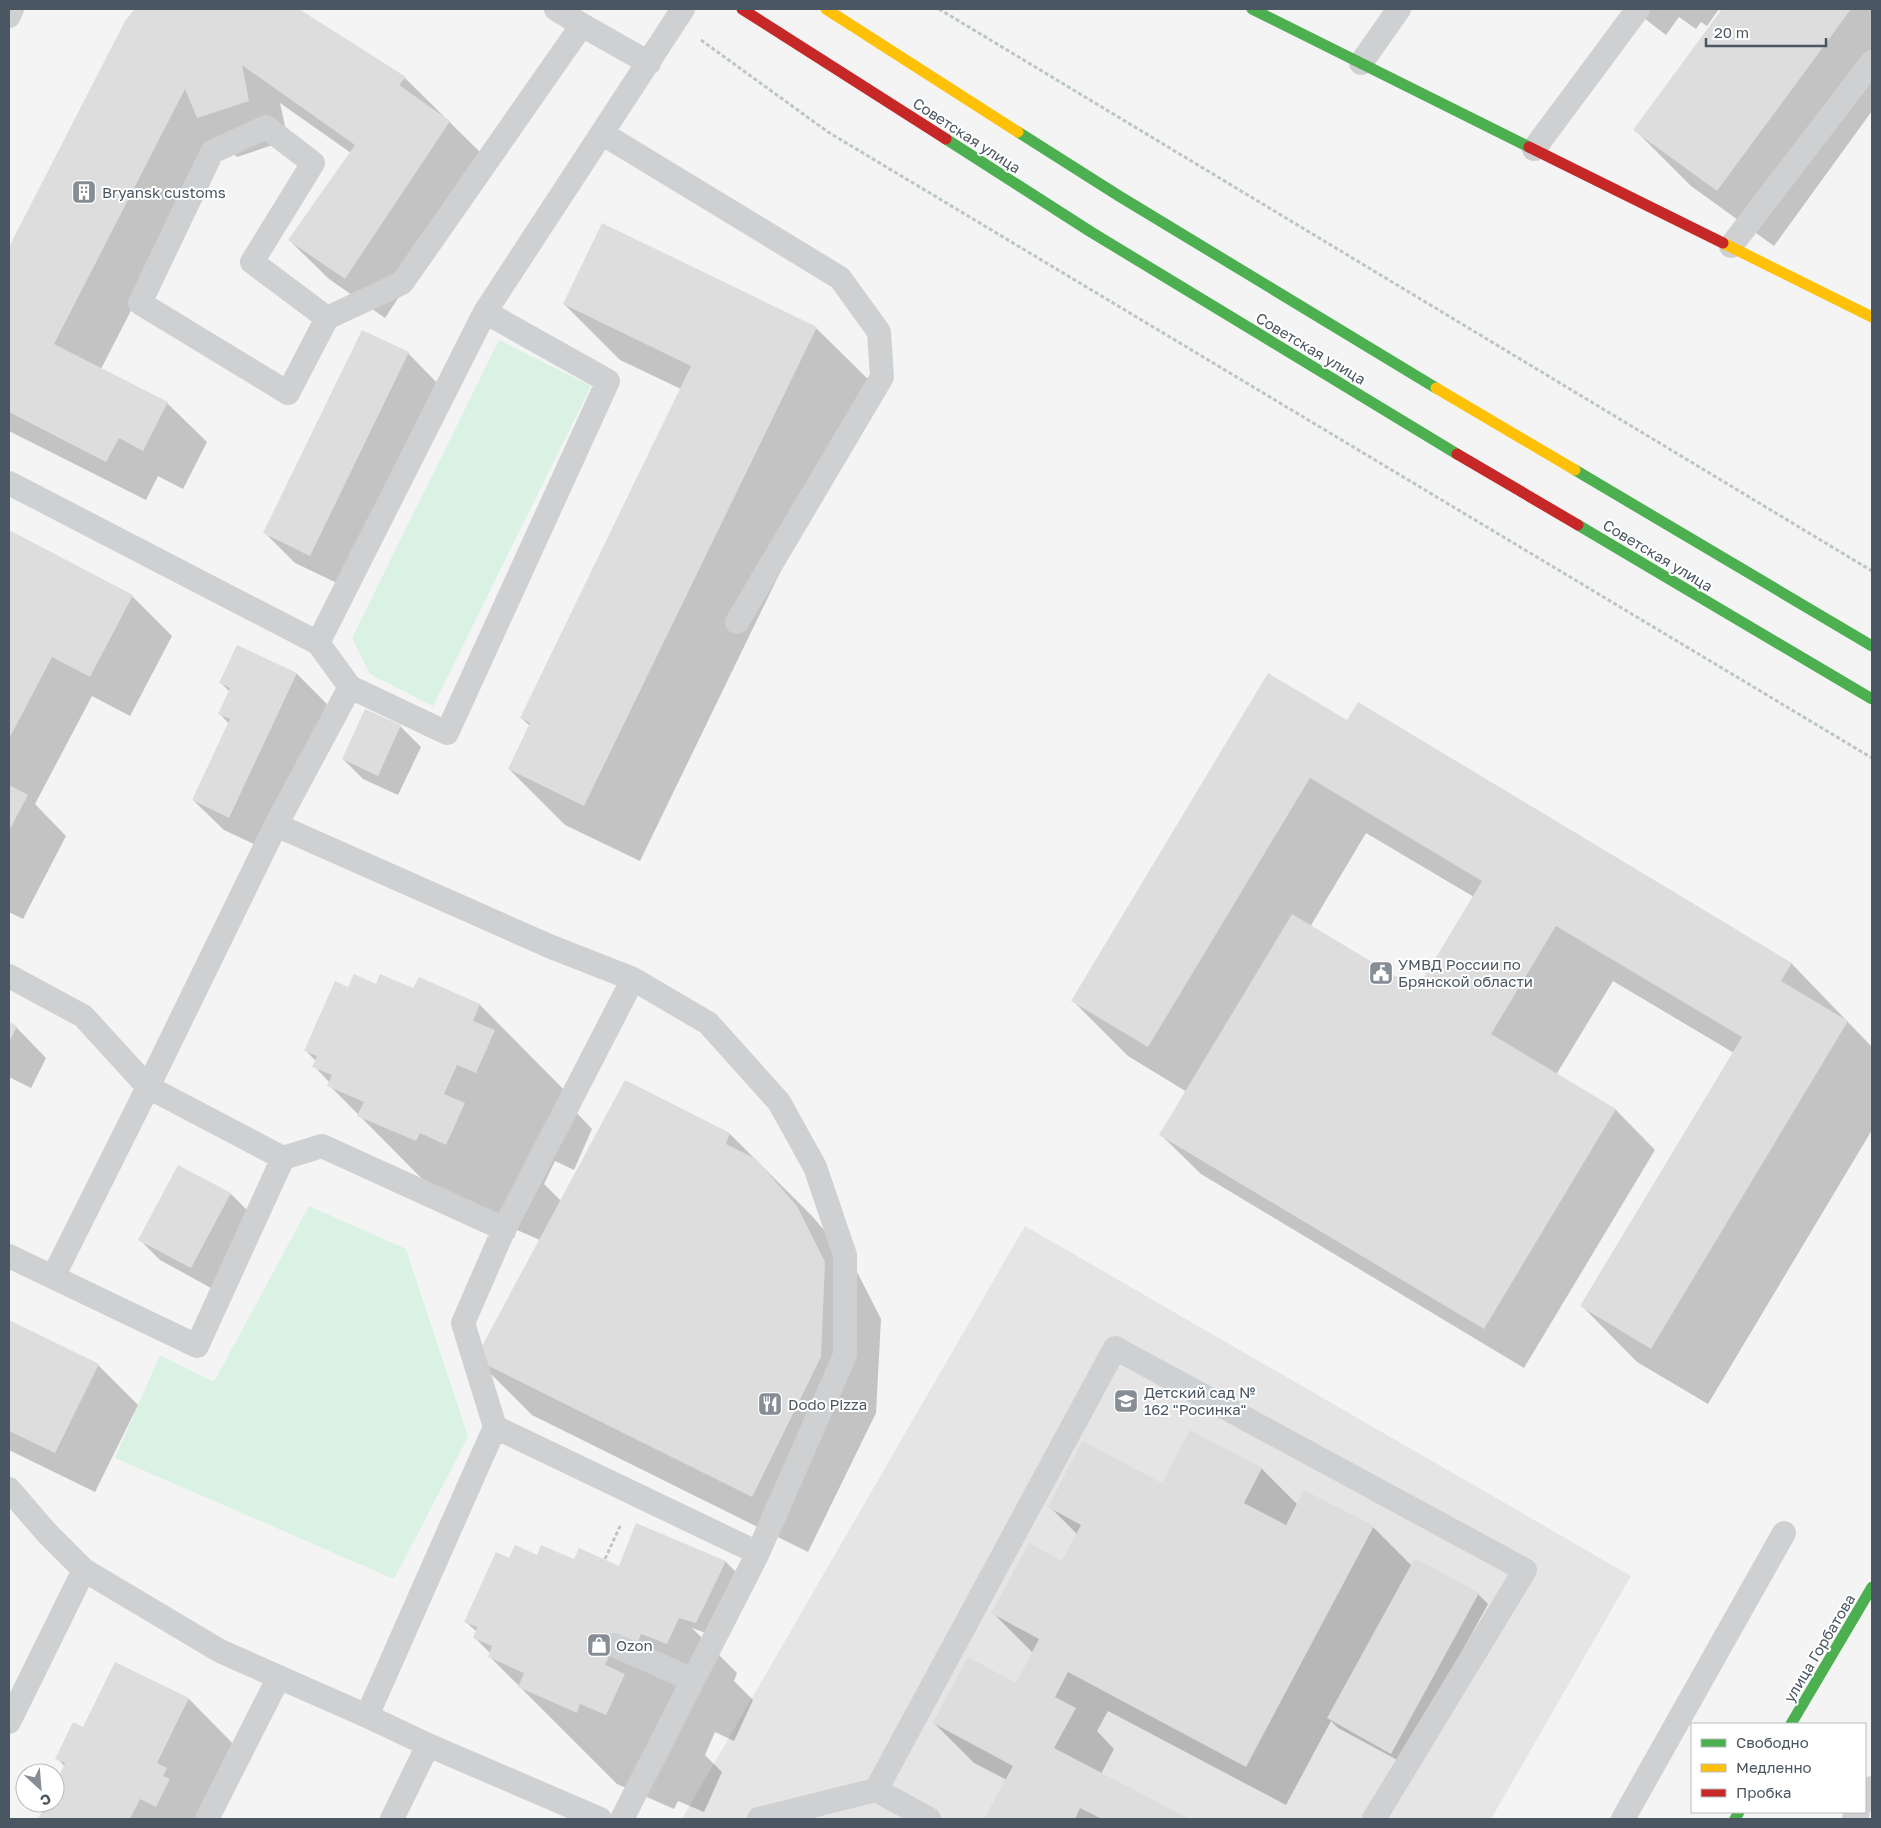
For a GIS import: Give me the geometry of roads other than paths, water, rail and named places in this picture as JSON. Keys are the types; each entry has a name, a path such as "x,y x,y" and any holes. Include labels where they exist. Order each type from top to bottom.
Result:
{"main road":[{"name":"Советская улица","path":"742,9 1092,232 1455,453 1872,699"},
{"name":"Советская улица","path":"826,9 1119,196 1468,407 1872,646"},
{"path":"1252,9 1872,316"},
{"name":"улица Горбатова","path":"1792,1723 1872,1586"}],"lane":[{"path":"9,16 12,9"},
{"path":"556,9 582,26 649,63"},
{"path":"1361,63 1399,9"},
{"path":"1534,148 1638,9"},
{"path":"318,643 485,312 679,15"},
{"path":"327,318 252,262 313,162 266,127 212,152 140,303 288,392 327,318 402,283 582,26"},
{"path":"1731,246 1872,62"},
{"path":"603,134 840,278 878,332 882,377 738,622"},
{"path":"9,483 318,643 350,687 447,733 608,381 485,312"},
{"path":"53,1277 276,825 350,687"},
{"path":"276,825 549,946 633,979 708,1023 779,1102 815,1166 845,1255 845,1356 758,1553 622,1819"},
{"path":"9,976 83,1016 148,1087 284,1158 322,1146 504,1228"},
{"path":"368,1716 495,1427 464,1323 504,1228 633,979"},
{"path":"9,1256 197,1346 284,1158"},
{"path":"876,1790 1115,1348 1525,1570 1374,1819"},
{"path":"495,1427 758,1553"},
{"path":"9,1489 46,1532 84,1570 220,1651 600,1819"},
{"path":"1623,1819 1784,1533"},
{"path":"9,1722 84,1570"},
{"path":"614,1645 693,1680"},
{"path":"207,1819 279,1677"},
{"path":"392,1819 428,1744"},
{"path":"1866,1799 1872,1788"},
{"path":"760,1819 876,1790 929,1819"}],"place":[{"name":"Bryansk customs","path":"84,192"},
{"name":"УМВД России по Брянской области","path":"1381,973"},
{"name":"Детский сад № 162 \"Росинка\"","path":"1126,1401"},
{"name":"Dodo Pizza","path":"770,1404"},
{"name":"Ozon","path":"599,1645"}]}
